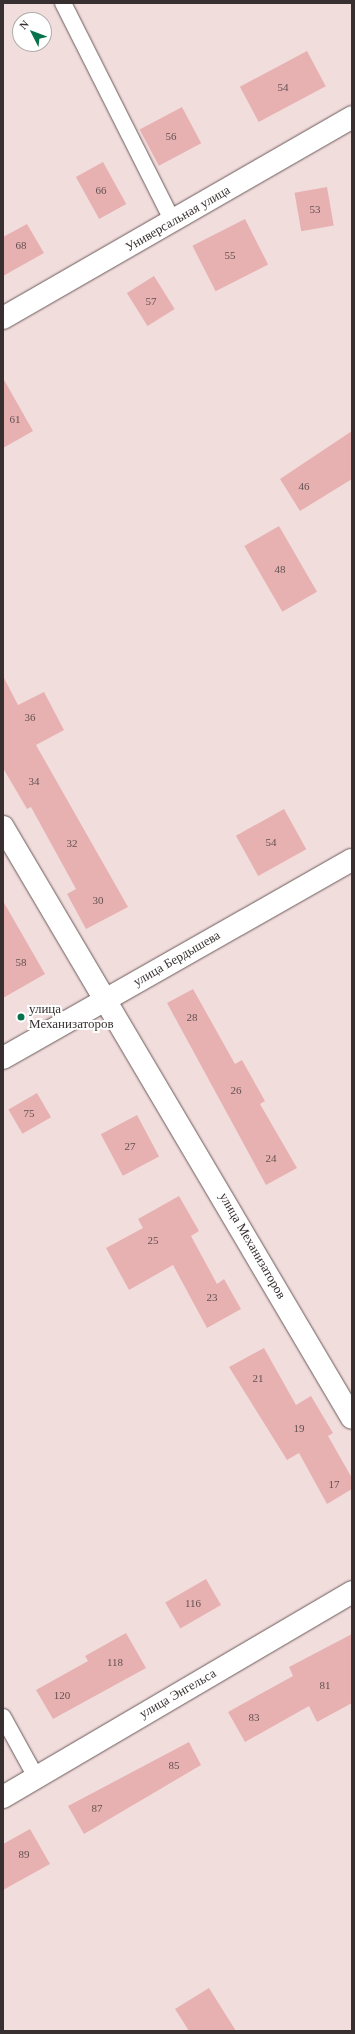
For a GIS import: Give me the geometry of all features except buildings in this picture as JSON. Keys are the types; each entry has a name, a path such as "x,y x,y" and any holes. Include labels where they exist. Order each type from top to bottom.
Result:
{"street":[{"name":"Универсальная улица","path":"3,318 173,222 352,117"},
{"name":"улица Механизаторов","path":"3,827 107,999 352,1418"},
{"name":"улица Бердышева","path":"3,1058 352,860"},
{"name":"улица Энгельса","path":"3,1797 352,1592"}],"lane":[{"path":"63,3 173,222"},
{"path":"3,1716 36,1777"}],"place":[{"name":"улица Механизаторов","path":"21,1017"}]}
